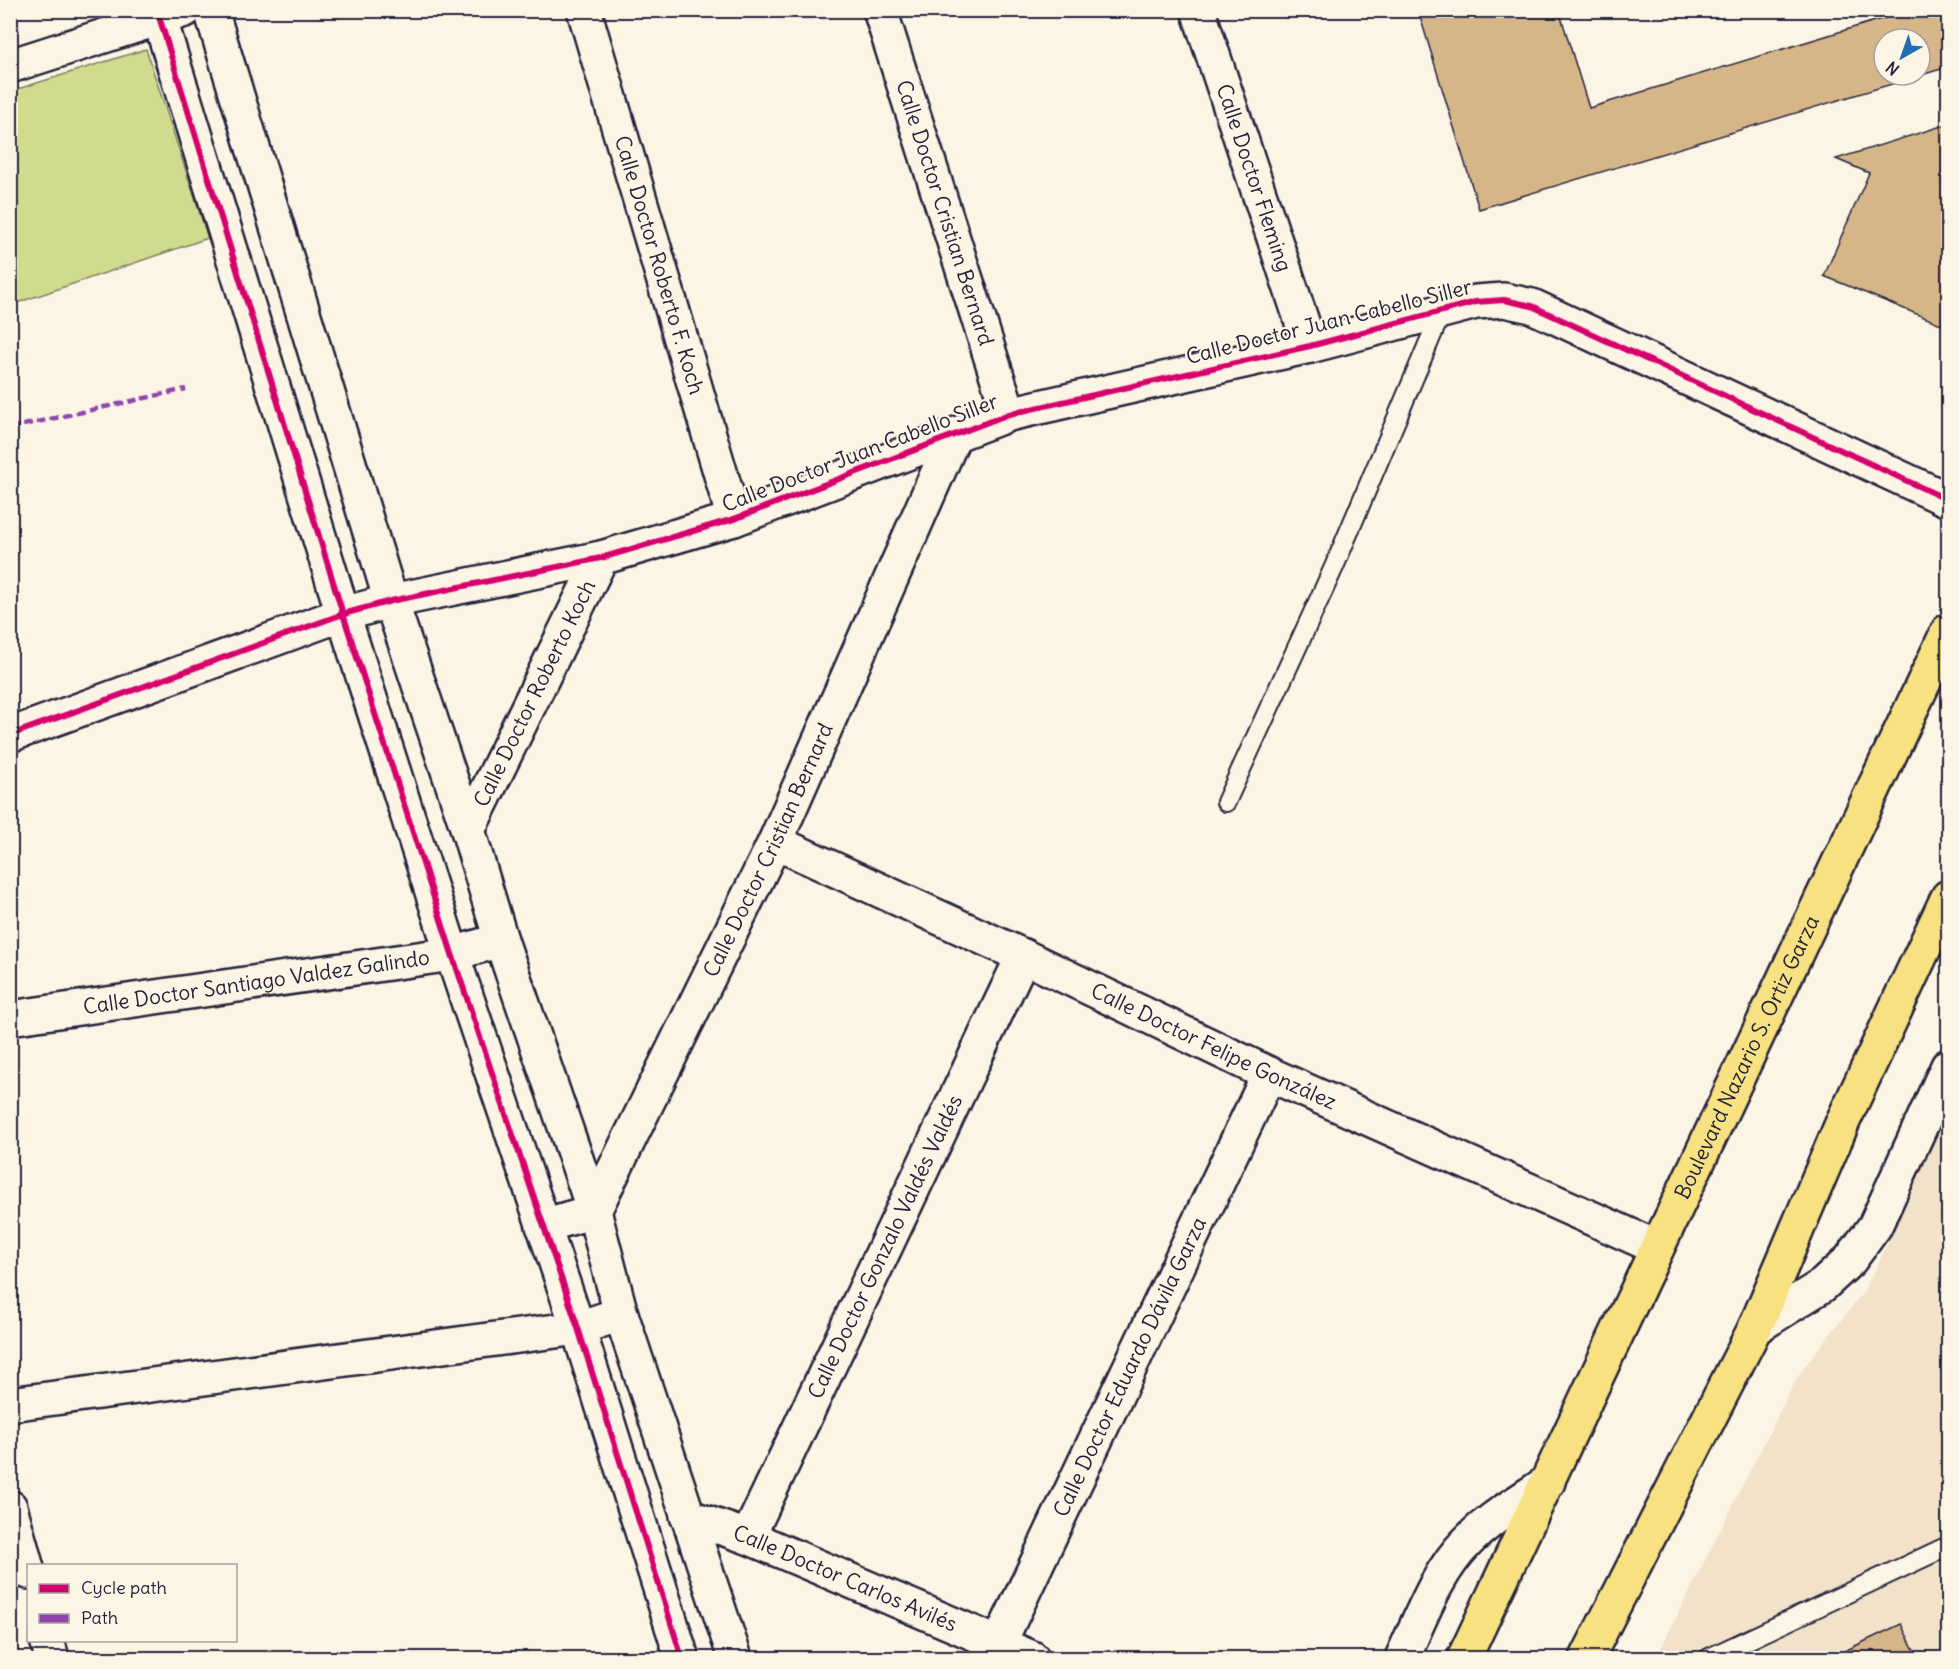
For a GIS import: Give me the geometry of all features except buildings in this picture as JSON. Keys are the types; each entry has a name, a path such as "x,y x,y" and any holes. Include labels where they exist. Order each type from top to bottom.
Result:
{"highway":[{"name":"Boulevard Nazario S. Ortiz Garza","path":"1464,1659 1948,631"},
{"path":"1587,1659 1755,1328 1844,1119 1948,897"}],"street":[{"path":"211,10 391,601 468,830 501,940 594,1211 621,1314 735,1659"},
{"name":"Calle Doctor Roberto F. Koch","path":"584,10 734,519"},
{"name":"Calle Doctor Cristian Bernard","path":"880,10 1009,414"},
{"name":"Calle Doctor Fleming","path":"1198,10 1310,346"},
{"path":"10,66 167,13 343,614 452,954 578,1328 682,1659"},
{"name":"Calle Doctor Juan Cabello Siller","path":"10,735 343,614 391,601 601,558 734,519 1009,414 1310,346 1476,302 1504,300 1532,306 1948,500"},
{"name":"Calle Doctor Cristian Bernard","path":"594,1211 775,843 954,436"},
{"name":"Calle Doctor Roberto Koch","path":"468,830 601,558"},
{"name":"Calle Doctor Felipe González","path":"775,843 1023,956 1269,1074 1656,1247"},
{"name":"Calle Doctor Santiago Valdez Galindo","path":"10,1018 452,954 501,940"},
{"name":"Calle Doctor Gonzalo Valdés Valdés","path":"748,1537 1023,956"},
{"path":"1755,1328 1823,1285 1850,1260 1875,1226 1948,1066"},
{"name":"Calle Doctor Eduardo Dávila Garza","path":"996,1651 1269,1074"},
{"path":"543,1226 594,1211"},
{"path":"10,1404 578,1328 621,1314"},
{"path":"1402,1659 1442,1576 1465,1544 1485,1526 1548,1482"},
{"path":"10,1506 27,1568"},
{"name":"Calle Doctor Carlos Avilés","path":"687,1516 748,1537 996,1651 1032,1659"},
{"path":"47,1642 52,1659"}],"lane":[{"path":"1226,802 1334,567 1442,311"},
{"path":"1709,1659 1948,1546"}],"shaded area":[{"path":"1948,1109 1948,1658 1656,1658 1789,1393 1804,1367 1862,1294 1878,1264"}],"green space":[{"path":"146,49 208,238 11,305 11,91"}],"marked path":[{"path":"10,428 186,389"}],"cycle path":[{"path":"157,10 343,614 452,954 578,1328 682,1658"},
{"path":"10,735 343,614 391,601 601,558 734,519 1009,414 1310,346 1476,302 1504,300 1532,306 1948,500"}]}
